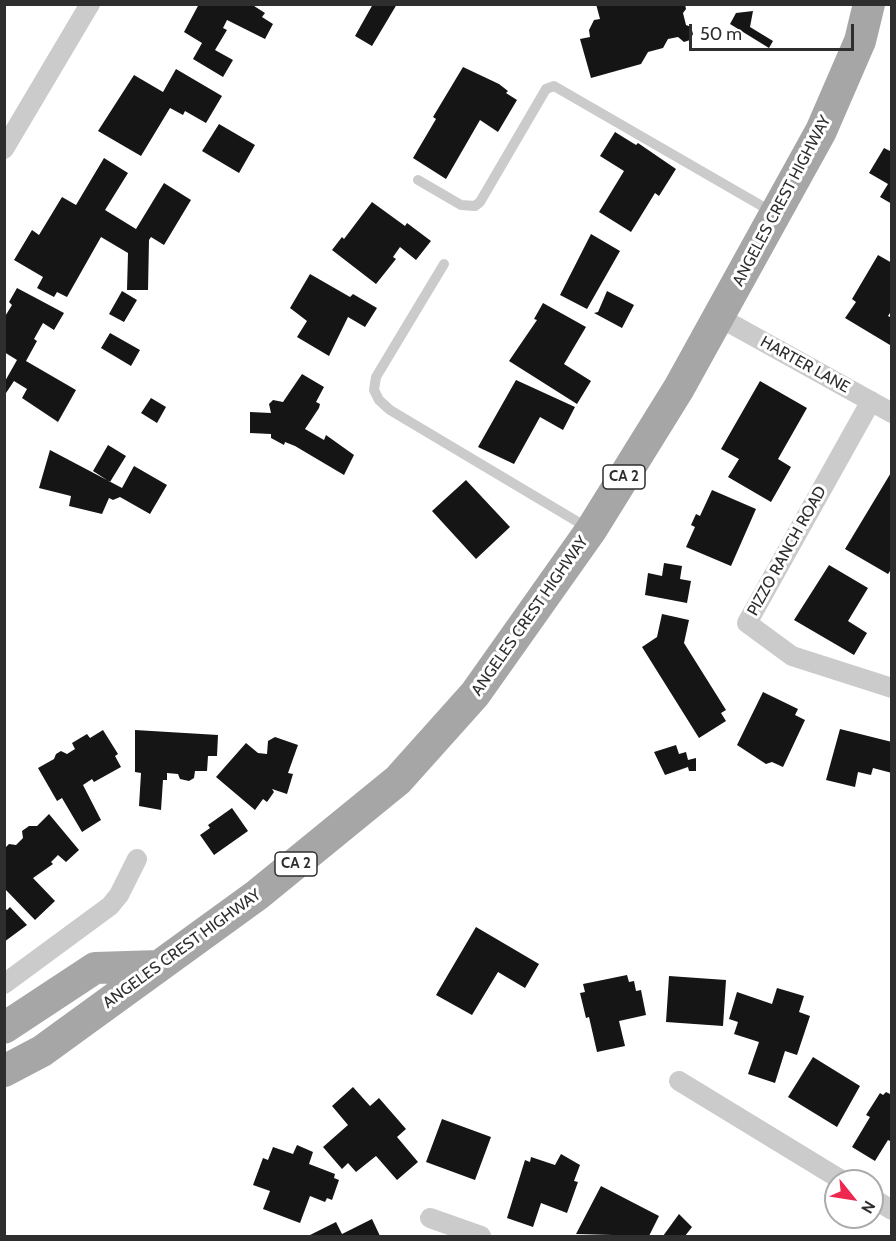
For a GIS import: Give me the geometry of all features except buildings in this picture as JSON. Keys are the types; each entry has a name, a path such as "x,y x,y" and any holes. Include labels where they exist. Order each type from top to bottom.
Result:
{"main road":[{"name":"ANGELES CREST HIGHWAY","path":"4,1071 42,1051 257,896 332,836 391,787 475,694 591,530 719,317 777,215 821,130 860,41 869,4"},
{"path":"4,1028 95,968 159,966"}],"street":[{"path":"4,149 90,4"},
{"name":"HARTER LANE","path":"719,317 891,413"},
{"name":"PIZZO RANCH ROAD","path":"871,401 747,623 792,656 891,688"},
{"path":"4,984 110,906 119,895 138,859"},
{"path":"679,1081 824,1169"},
{"path":"430,1218 481,1236"}],"lane":[{"path":"418,180 460,205 475,206 480,202 546,89 554,86 777,215"},
{"path":"444,264 376,376 374,390 379,400 390,410 591,530"}]}
